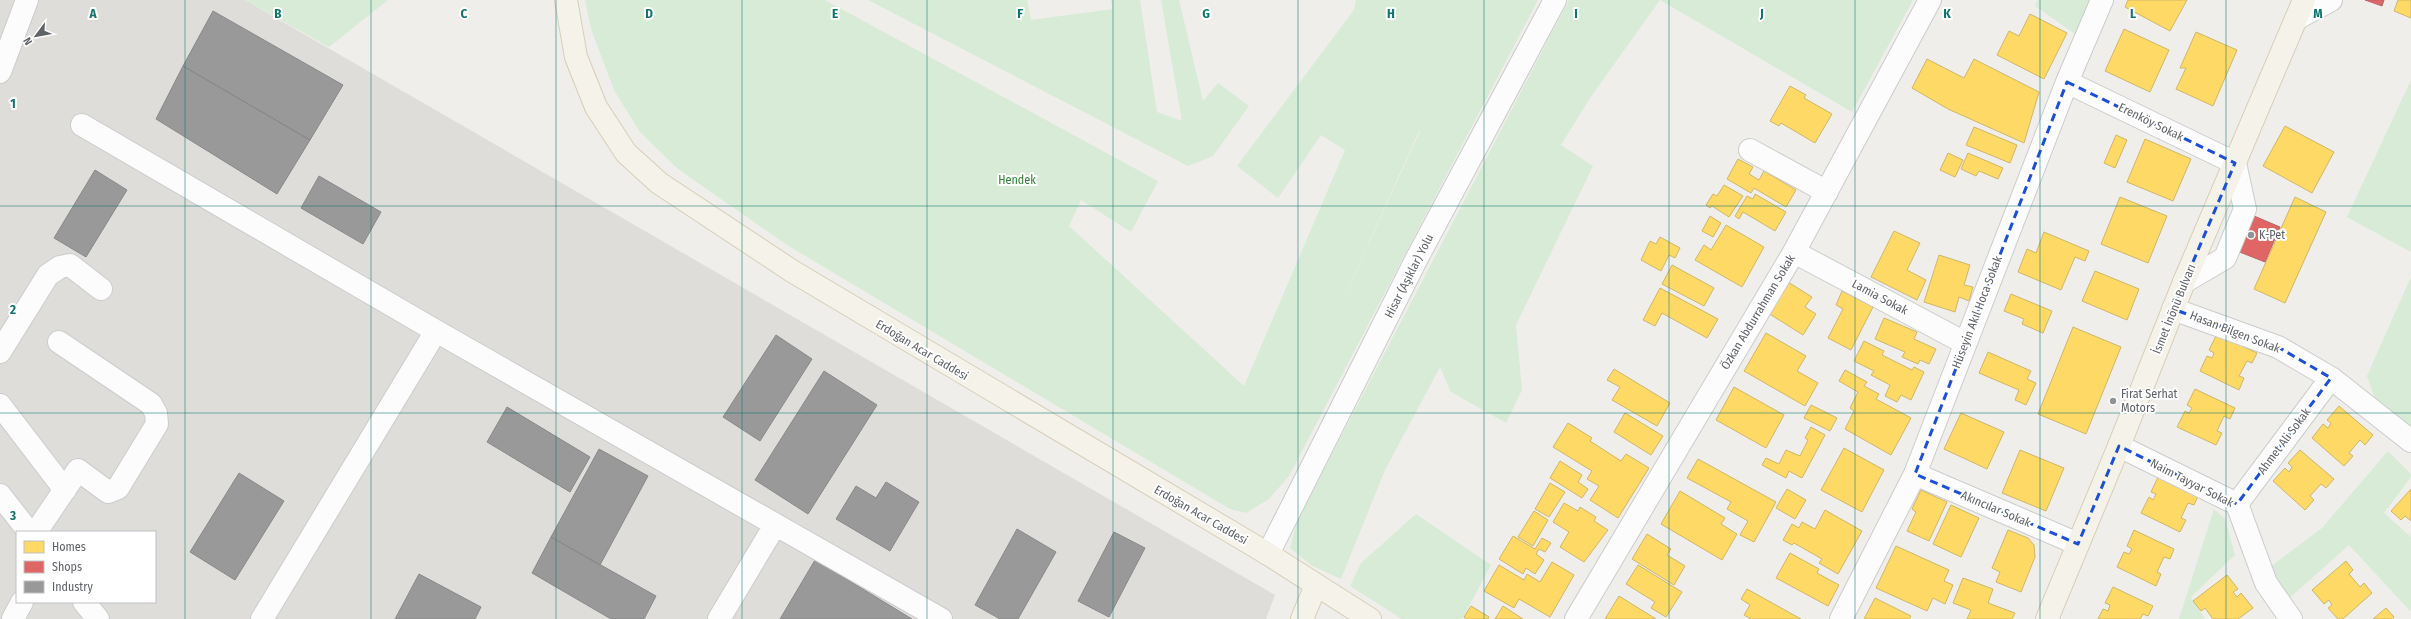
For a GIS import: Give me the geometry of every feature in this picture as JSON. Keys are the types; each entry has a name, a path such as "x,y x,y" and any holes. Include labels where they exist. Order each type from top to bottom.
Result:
{"main road":[{"name":"Erdoğan Acar Caddesi","path":"566,0 576,57 596,107 626,153 659,183 792,271 1268,554 1370,619"},
{"name":"İsmet İnönü Bulvarı","path":"2047,619 2119,446 2184,282 2300,9"},
{"path":"1302,619 1316,585"}],"street":[{"path":"0,72 27,0"},
{"name":"Hisar (Aşıklar) Yolu","path":"1268,554 1416,260 1554,0"},
{"name":"Özkan Abdurrahman Sokak","path":"1576,619 1794,252 1930,0"},
{"name":"Hüseyin Akıl Hoca Sokak","path":"1841,619 1915,474 2067,82 2102,0"},
{"path":"2300,9 2331,0"},
{"name":"Erenköy Sokak","path":"2067,82 2235,163"},
{"path":"82,125 436,331 941,619"},
{"path":"1750,150 1827,192"},
{"name":"Lamia Sokak","path":"1794,252 1965,343"},
{"path":"0,352 48,275 60,267 70,265 100,289"},
{"name":"Hasan Bilgen Sokak","path":"2173,309 2278,347 2331,378 2411,441"},
{"path":"262,619 436,331"},
{"path":"37,531 78,470 108,492 118,488 157,424 156,413 151,404 59,342"},
{"name":"Ahmet Ali Sokak","path":"2237,504 2331,378"},
{"path":"0,405 65,490"},
{"name":"Naim Tayyar Sokak","path":"2119,446 2237,504 2266,583 2291,619"},
{"name":"Akıncılar Sokak","path":"1915,474 2078,544"},
{"path":"0,495 28,531"},
{"path":"719,619 775,525"},
{"path":"13,619 21,603"},
{"path":"85,603 98,619"}],"highlighted area":[{"path":"2067,82 2235,163 2173,309 2278,347 2331,378 2237,504 2119,446 2078,544 1915,474"}],"shaded area":[{"path":"0,0 245,0 1275,595 1266,619 0,619"}],"green space":[{"path":"245,0 388,0 329,47"},
{"name":"Hendek","path":"585,0 825,0 1158,181 1131,232 1081,200 1069,226 1244,386 1345,150 1321,135 1278,198 1237,166 1354,10 1356,0 1538,0 1289,476 1269,499 1246,513 1230,509 787,245 678,169 640,132 614,90 591,29","holes":["1419,131 1420,131 1320,351"]},
{"path":"868,0 1027,0 1031,20 1113,9 1111,0 1140,0 1157,112 1182,121 1161,0 1179,0 1203,101 1218,83 1249,106 1213,156 1188,166"},
{"path":"1569,0 1660,0 1590,98 1561,145 1593,166 1516,325 1522,390 1506,423 1451,392 1440,367 1385,470 1341,579 1311,565 1290,548 1298,519"},
{"path":"1660,0 1913,0 1852,112"},
{"path":"2038,0 2093,0 2078,36 2035,6"},
{"path":"2411,80 2411,252 2347,217"},
{"path":"2411,277 2411,427 2375,399 2367,376"},
{"path":"2388,451 2411,474 2411,477 2384,513 2411,537 2411,612 2349,545 2286,601 2266,570 2322,528"},
{"path":"2214,509 2225,519 2235,555 2191,597 2205,619 2179,619"},
{"path":"1416,514 1491,565 1462,619 1402,619 1350,586 1361,563"}],"building: Homes":[{"path":"2128,0 2187,0 2170,31 2125,7"},
{"path":"2398,0 2411,0 2411,18 2394,11"},
{"path":"2030,14 2067,33 2044,79 1997,55 2009,31 2019,36"},
{"path":"2124,29 2169,50 2150,92 2105,71"},
{"path":"2196,32 2237,50 2213,106 2176,89 2186,68 2180,68"},
{"path":"1927,59 1964,78 1974,59 2039,92 2024,143 1948,109 1912,88"},
{"path":"1790,86 1806,95 1804,98 1832,114 1815,143 1781,123 1779,126 1770,121"},
{"path":"2285,126 2334,152 2312,193 2263,166"},
{"path":"1974,127 2017,145 2010,163 1966,145"},
{"path":"2116,135 2127,140 2115,168 2104,163"},
{"path":"2145,139 2191,159 2173,201 2127,182"},
{"path":"1948,153 1963,160 1955,177 1940,170"},
{"path":"1968,153 2003,168 1998,179 1979,171 1976,176 1961,169"},
{"path":"1738,159 1753,167 1749,174 1759,180 1764,171 1796,190 1786,207 1754,188 1751,193 1727,179"},
{"path":"1724,185 1743,196 1729,217 1712,206 1710,208 1706,205 1713,194 1717,196"},
{"path":"1755,194 1786,212 1775,231 1743,212 1739,219 1735,216 1747,196 1753,199"},
{"path":"2120,197 2167,216 2148,263 2101,244"},
{"path":"2295,197 2326,212 2285,303 2254,289"},
{"path":"1710,216 1721,223 1713,237 1702,231"},
{"path":"1726,225 1764,247 1742,287 1695,260 1704,245 1711,250"},
{"path":"1894,231 1920,243 1907,270 1926,280 1917,300 1871,277"},
{"path":"2044,232 2089,251 2085,261 2075,257 2061,290 2018,272 2027,249 2036,253"},
{"path":"1660,237 1680,248 1675,258 1669,255 1661,271 1641,260 1650,241 1656,244"},
{"path":"1939,255 1970,265 1964,285 1973,287 1969,301 1959,297 1955,312 1924,302"},
{"path":"1672,265 1714,288 1704,306 1662,284"},
{"path":"2095,271 2139,289 2127,320 2082,301"},
{"path":"1788,282 1812,297 1805,307 1816,314 1803,335 1768,313"},
{"path":"1660,288 1718,319 1707,338 1662,313 1655,326 1643,320"},
{"path":"1842,291 1873,307 1851,350 1828,338 1843,309 1836,305"},
{"path":"2011,294 2052,311 2043,333 2022,324 2024,319 2004,311"},
{"path":"1884,318 1917,332 1914,339 1936,349 1929,364 1920,360 1918,364 1902,357 1905,352 1875,339"},
{"path":"2073,327 2121,347 2086,434 2038,414"},
{"path":"1766,333 1806,356 1797,371 1818,383 1805,406 1744,371"},
{"path":"2217,334 2257,353 2252,363 2247,361 2239,376 2244,378 2239,390 2200,371 2207,356 2212,358 2214,353 2209,350"},
{"path":"1864,341 1884,351 1882,355 1912,370 1914,367 1924,372 1911,400 1901,395 1897,402 1885,396 1890,385 1871,375 1874,371 1854,361"},
{"path":"1988,352 2031,371 2027,379 2036,383 2026,405 2015,400 2019,390 1979,373"},
{"path":"1614,369 1670,403 1657,426 1612,400 1620,387 1607,380"},
{"path":"1845,370 1867,382 1864,386 1879,394 1876,399 1911,418 1891,455 1845,429 1854,411 1850,408 1858,392 1839,381"},
{"path":"1734,387 1784,415 1766,448 1716,420"},
{"path":"2195,389 2235,408 2230,419 2224,416 2217,431 2222,433 2216,445 2177,427 2185,411 2189,413 2192,408 2187,405"},
{"path":"1811,405 1837,418 1830,431 1804,418"},
{"path":"2339,406 2373,435 2365,445 2360,440 2349,453 2353,456 2344,466 2312,438 2323,424 2328,428 2331,423 2327,420"},
{"path":"1625,413 1663,436 1651,455 1614,432"},
{"path":"1961,413 2004,432 1987,469 1944,449"},
{"path":"1568,423 1592,438 1590,441 1621,461 1626,454 1649,468 1618,518 1590,500 1599,486 1587,479 1592,471 1553,447"},
{"path":"1811,427 1825,435 1802,478 1789,471 1786,478 1762,465 1766,458 1779,464 1786,450 1800,456 1808,440 1805,438"},
{"path":"1844,448 1884,470 1862,512 1821,490"},
{"path":"2020,450 2064,468 2046,511 2002,493"},
{"path":"2300,450 2334,479 2326,488 2321,484 2310,496 2314,500 2305,510 2273,481 2285,468 2289,472 2292,467 2288,463"},
{"path":"1698,459 1776,502 1754,542 1740,535 1748,521 1727,509 1731,502 1687,478"},
{"path":"1560,461 1582,475 1578,482 1588,489 1582,498 1550,478"},
{"path":"2159,475 2199,494 2194,505 2188,503 2181,518 2186,520 2180,532 2141,513 2149,497 2153,500 2156,494 2151,492"},
{"path":"1550,483 1565,492 1549,517 1535,509"},
{"path":"1787,489 1806,500 1795,519 1776,508"},
{"path":"2411,489 2411,521 2405,516 2401,520 2391,511"},
{"path":"1921,490 1947,502 1929,541 1907,531 1916,512 1912,509"},
{"path":"1680,491 1725,518 1721,524 1737,534 1722,560 1661,524"},
{"path":"1564,503 1578,511 1580,507 1596,517 1594,521 1608,530 1584,562 1560,547 1569,532 1553,522"},
{"path":"1951,505 1979,518 1961,557 1933,544"},
{"path":"1825,510 1862,531 1838,574 1819,563 1822,559 1794,543 1792,545 1783,540 1792,524 1799,528 1802,522 1815,529"},
{"path":"1534,511 1548,520 1533,546 1518,537"},
{"path":"2008,530 2028,538 2034,545 2035,557 2021,592 1996,582 2000,572 1992,568"},
{"path":"2134,530 2174,549 2170,559 2164,557 2157,572 2161,574 2156,586 2117,567 2124,552 2129,554 2132,549 2127,546"},
{"path":"1647,534 1671,549 1667,555 1685,566 1674,585 1632,559"},
{"path":"1513,536 1535,549 1542,538 1551,543 1545,552 1539,549 1536,554 1544,560 1535,574 1526,568 1523,574 1499,559"},
{"path":"1896,546 1949,570 1944,581 1953,585 1945,604 1933,598 1927,611 1876,588"},
{"path":"1790,553 1819,569 1817,573 1839,585 1828,606 1776,578"},
{"path":"2346,561 2353,570 2349,574 2360,587 2364,583 2372,593 2343,619 2338,619 2328,608 2332,605 2329,600 2324,604 2312,590"},
{"path":"1552,562 1574,575 1550,617 1519,599 1514,608 1484,591 1499,565 1524,580 1527,574 1540,582"},
{"path":"1638,565 1682,592 1666,617 1651,608 1655,602 1626,584"},
{"path":"2227,575 2238,589 2233,592 2237,597 2241,593 2253,608 2238,619 2213,619 2205,608 2201,611 2193,601"},
{"path":"1963,578 1993,589 1988,603 2015,613 2012,619 1967,619 1971,610 1953,603"},
{"path":"2113,587 2153,606 2148,616 2143,614 2140,619 2098,619 2103,609 2108,611 2110,605 2105,603"},
{"path":"1747,589 1801,619 1751,619 1744,615 1750,605 1741,599"},
{"path":"1619,596 1656,619 1605,619"},
{"path":"1875,598 1911,616 1909,619 1864,619"},
{"path":"1471,606 1489,617 1488,619 1467,619 1464,617"},
{"path":"1503,606 1523,619 1495,619"},
{"path":"2386,608 2394,617 2391,619 2373,619"}],"building: Shops":[{"path":"2365,0 2384,0 2382,6"},
{"path":"2247,213 2280,227 2265,262 2232,249"}],"building: Industry":[{"path":"213,11 343,85 310,140 183,66"},
{"path":"183,66 310,140 277,194 156,119"},
{"path":"95,170 127,190 86,257 54,238"},
{"path":"319,176 381,212 363,244 301,208"},
{"path":"776,335 812,359 760,441 723,417"},
{"path":"824,371 877,405 808,514 755,480"},
{"path":"507,407 590,457 570,492 487,442"},
{"path":"599,449 648,476 600,565 551,537"},
{"path":"239,473 284,501 235,580 190,552"},
{"path":"886,482 919,502 890,551 836,519 856,486 876,498"},
{"path":"1017,529 1056,552 1018,619 1000,619 975,605"},
{"path":"1114,532 1145,548 1109,617 1078,601"},
{"path":"551,537 656,596 644,619 611,619 532,573"},
{"path":"815,560 912,619 780,619"},
{"path":"419,574 481,607 475,619 395,619"}],"place":[{"name":"K-Pet","path":"2251,235"},
{"name":"Firat Serhat Motors","path":"2113,401"}]}
